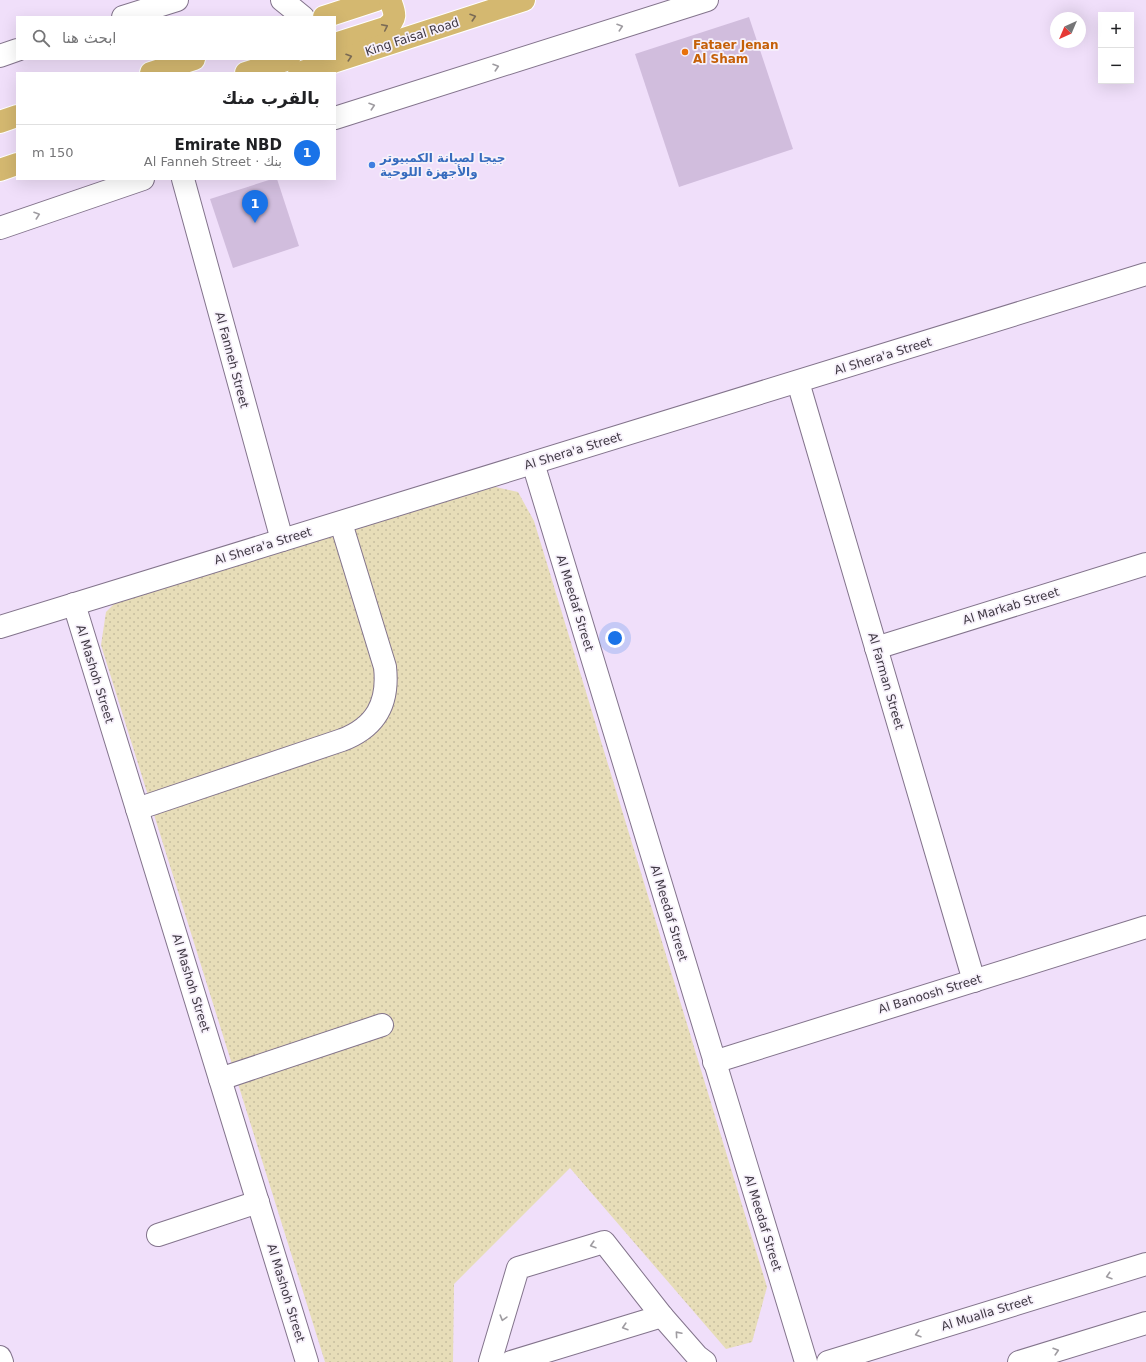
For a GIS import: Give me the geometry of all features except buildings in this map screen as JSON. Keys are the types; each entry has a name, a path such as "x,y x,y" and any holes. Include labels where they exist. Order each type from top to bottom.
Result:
{"main road":[{"path":"327,16 376,0"},
{"path":"336,44 385,28 391,24 394,19 394,10 390,0"},
{"name":"King Faisal Road","path":"302,72 524,0"},
{"path":"154,72 191,60"},
{"path":"249,72 286,60"},
{"path":"0,122 16,116"},
{"path":"0,170 16,164"}],"street":[{"path":"126,16 177,0"},
{"path":"282,0 302,16"},
{"path":"336,118 707,0"},
{"path":"0,56 16,50"},
{"path":"0,228 140,180"},
{"name":"Al Fanneh Street","path":"182,180 282,540"},
{"name":"Al Shera'a Street","path":"0,627 1146,274"},
{"name":"Al Farman Street","path":"798,382 974,981"},
{"name":"Al Meedaf Street","path":"533,463 806,1362"},
{"path":"137,809 354,736 366,728 374,718 381,706 385,694 385,667 341,523"},
{"name":"Al Markab Street","path":"876,648 1146,564"},
{"name":"Al Mashoh Street","path":"74,604 307,1362"},
{"name":"Al Banoosh Street","path":"714,1062 1146,927"},
{"path":"220,1079 382,1026"},
{"path":"158,1235 258,1202"},
{"path":"490,1362 518,1268 604,1242 662,1316 697,1356 705,1362"},
{"name":"Al Mualla Street","path":"828,1362 1146,1264"},
{"path":"511,1362 662,1316"},
{"path":"1019,1362 1146,1323"},
{"path":"0,1357 2,1362"}],"sand":[{"path":"491,486 518,492 534,521 767,1287 752,1342 726,1349 570,1168 454,1284 453,1362 325,1362 101,645 106,612 122,596"}],"place":[{"name":"Fataer Jenan Al Sham","path":"685,52"},
{"name":"جيجا لصيانة الكمبيوتر والأجهزة اللوحية","path":"372,165"},
{"name":"Emirate NBD","path":"255,223"}]}
